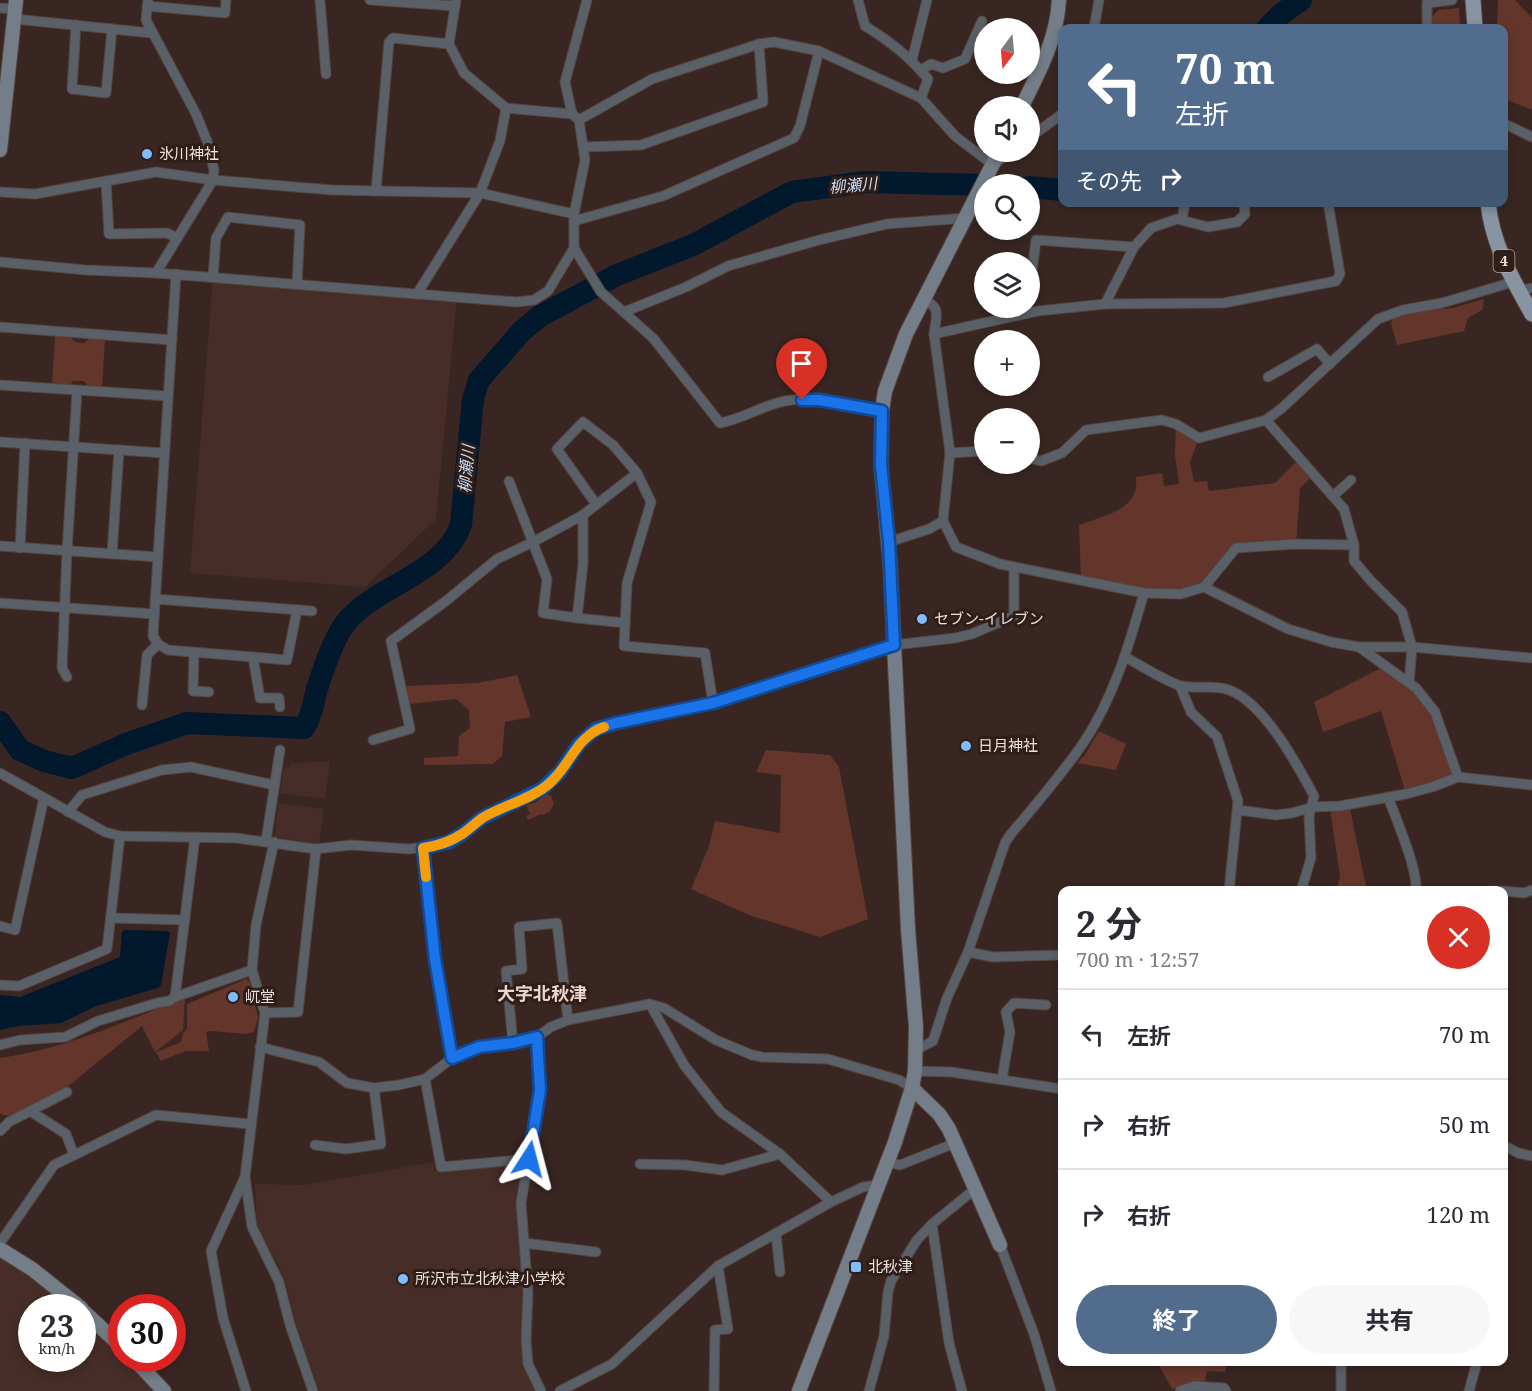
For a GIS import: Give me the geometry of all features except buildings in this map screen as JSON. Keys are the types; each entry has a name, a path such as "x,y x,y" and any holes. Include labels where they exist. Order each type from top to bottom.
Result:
{"main road":[{"path":"1473,0 1475,24"},
{"name":"4","path":"1489,207 1499,252 1521,287 1532,314"}],"street":[{"path":"156,273 213,180 214,170 207,141 196,114 151,33 146,20 147,3 225,13 226,0"},
{"path":"320,0 326,74"},
{"path":"370,0 456,3 449,44 464,72 506,108 575,117 652,79 759,44 774,42 819,51 921,98 955,136 992,166"},
{"path":"0,262 516,302 534,300 548,291 574,248 574,217 585,160 584,147 564,82 587,0"},
{"path":"858,0 865,26 912,60 928,79 921,98"},
{"path":"912,60 927,0"},
{"path":"1027,96 1049,49 1055,30 1059,0"},
{"path":"1095,24 1099,0"},
{"path":"1427,24 1427,3 1452,0"},
{"path":"0,8 16,9 76,25 151,33"},
{"path":"0,150 3,93 16,9"},
{"path":"76,25 72,89 106,93 112,29"},
{"path":"376,191 389,42 393,38 449,44"},
{"path":"921,70 931,64 943,68 965,59 974,39"},
{"path":"584,147 641,146 763,102 759,44"},
{"path":"0,192 35,194 156,172 213,180 332,190 480,193 574,217 663,196 794,138 800,126 819,51"},
{"path":"417,294 480,193 500,141 506,108"},
{"path":"1040,130 1058,117"},
{"path":"1508,125 1532,137"},
{"path":"799,1391 888,1162 912,1088 915,1071 916,1050 889,542 881,465 882,411 885,392 897,357 923,299 994,162"},
{"path":"992,166 997,162"},
{"path":"106,181 109,234 167,233 177,238"},
{"path":"1182,220 1184,207"},
{"path":"1105,304 1134,247 1151,228 1177,219 1208,227 1237,222 1245,214 1244,207"},
{"path":"1040,309 1105,304 1224,303 1336,281 1340,273 1329,207"},
{"path":"624,312 686,287 728,266 819,240 887,224 967,216"},
{"path":"213,277 216,238 228,217 300,225 297,284"},
{"path":"1034,252 1036,240 1134,247"},
{"path":"574,248 601,292 654,338 720,423 730,422 786,401 819,400 882,411"},
{"path":"176,274 153,636 158,644 168,650 287,660 297,610"},
{"path":"1040,462 1062,453 1086,430 1162,420 1176,424 1200,438 1266,420 1378,320 1403,310 1521,287"},
{"path":"923,299 934,304 937,309 934,334 950,453 943,521 956,548 1014,567 1144,594 1181,594 1204,587 1236,548 1296,544 1354,545"},
{"path":"934,334 996,318"},
{"path":"0,327 172,340"},
{"path":"1268,377 1317,349 1330,364"},
{"path":"0,385 168,396"},
{"path":"67,677 62,668 64,607 77,391"},
{"path":"1266,420 1344,509 1354,545 1354,561 1402,612 1412,647 1409,683"},
{"path":"596,504 557,449 583,422 613,445 637,474 651,502 627,583 624,646 705,653 713,703"},
{"path":"0,442 164,453"},
{"path":"20,548 25,443"},
{"path":"112,554 120,450"},
{"path":"950,453 974,452"},
{"path":"373,740 410,729 391,641 446,601 497,559 583,515 637,474"},
{"path":"1333,496 1351,480"},
{"path":"509,481 547,579 543,613 625,623"},
{"path":"577,618 583,564 583,515"},
{"path":"889,542 929,529 943,521"},
{"path":"0,546 158,557"},
{"path":"0,772 105,832 120,836 270,841 316,849 351,845 423,848 449,842 482,818 542,789 560,772 579,744 596,729 713,703 894,645 972,634 1014,616 1014,567"},
{"path":"1204,587 1288,628 1330,642 1359,647 1412,647 1532,658"},
{"path":"916,1050 933,1041 947,998 968,952 999,854 1005,843 1012,831 1083,743 1099,718 1125,657 1144,594"},
{"path":"155,599 312,611"},
{"path":"0,603 154,614"},
{"path":"142,705 147,655 158,644"},
{"path":"1359,647 1416,688 1435,712 1458,777"},
{"path":"194,653 193,691 209,692"},
{"path":"253,657 260,698 279,698 280,707"},
{"path":"1125,657 1180,686 1208,686 1229,690 1267,719 1314,796 1309,816 1311,858 1303,886"},
{"path":"1180,686 1191,712 1216,737 1238,801 1230,886"},
{"path":"280,750 252,970 265,1013 245,1177 252,1227 279,1282 290,1325 313,1391"},
{"path":"68,812 82,795 162,770 191,767 274,785"},
{"path":"1238,810 1276,815 1305,811 1312,807 1340,806 1432,787 1458,777 1532,785"},
{"path":"1388,797 1410,859 1417,886"},
{"path":"0,926 15,930 44,798"},
{"path":"0,985 19,986 107,949 120,836"},
{"path":"175,997 195,837"},
{"path":"423,848 435,959 452,1058"},
{"path":"265,1013 298,1012 316,849"},
{"path":"1508,891 1532,890"},
{"path":"111,918 184,920"},
{"path":"513,1043 506,971 522,969 519,927 557,922 568,1020"},
{"path":"968,952 993,957 1058,955"},
{"path":"0,1045 20,1040 65,1037 98,1020 169,1001 252,970"},
{"path":"260,1047 319,1062 347,1083 374,1089 425,1079 452,1058 479,1047 513,1043 537,1037 550,1027 568,1020 650,1004 664,1008 716,1040 752,1055 828,1059 899,1080 912,1088 939,1114 955,1143 1000,1245 1034,1334 1052,1391"},
{"path":"650,1004 684,1065 721,1112 780,1154 831,1202"},
{"path":"1002,1079 1010,1032 1006,1012 1014,1004 1046,1005"},
{"path":"537,1037 540,1090 521,1203 528,1294 526,1339 528,1364 541,1391"},
{"path":"915,1071 951,1072 1058,1088"},
{"path":"425,1079 441,1167 529,1159"},
{"path":"315,1145 346,1149 381,1144 374,1089"},
{"path":"0,1131 9,1122 67,1092"},
{"path":"30,1111 66,1134 74,1155"},
{"path":"0,1243 54,1165 156,1115 250,1124"},
{"path":"888,1162 900,1165 955,1143"},
{"path":"1508,1148 1532,1156"},
{"path":"640,1164 685,1165 722,1170 780,1154"},
{"path":"245,1177 211,1251 223,1318 246,1391"},
{"path":"560,1391 612,1364 718,1266 831,1202 863,1187 879,1185"},
{"path":"869,1391 884,1336 891,1281 917,1240 932,1224 975,1189"},
{"path":"932,1224 949,1343 962,1391"},
{"path":"776,1234 780,1272"},
{"path":"524,1243 596,1252"},
{"path":"0,1249 32,1269 63,1294"},
{"path":"714,1391 715,1330 728,1329 718,1266"},
{"path":"96,1322 108,1334"},
{"path":"1341,1366 1341,1391"},
{"path":"1469,1391 1476,1366"},
{"path":"146,1372 164,1391"},
{"path":"1180,1391 1194,1386 1224,1388 1226,1391"}],"shaded area":[{"path":"1498,0 1515,0 1532,18 1532,110 1508,100 1508,24 1497,24"},
{"path":"1459,8 1460,24 1433,24 1432,17 1438,10"},
{"path":"213,277 457,297 436,519 365,587 190,573"},
{"path":"1484,299 1482,310 1468,318 1464,331 1397,345 1391,323 1393,318 1408,312 1453,308"},
{"path":"55,335 70,336 75,342 84,343 90,338 105,339 102,389 89,388 84,381 73,381 69,386 52,385"},
{"path":"1176,424 1199,438 1190,462 1194,482 1207,481 1209,491 1275,483 1300,458 1314,475 1300,488 1296,544 1236,548 1204,587 1181,594 1081,581 1079,525 1110,514 1127,504 1136,488 1136,477 1162,473 1164,486 1179,484 1175,455"},
{"path":"1385,666 1416,688 1435,712 1458,777 1406,794 1381,711 1323,732 1314,702"},
{"path":"517,675 531,717 505,722 502,756 493,764 424,765 424,758 458,756 459,736 470,728 469,710 456,699 409,704 406,686 477,683"},
{"path":"1099,731 1126,744 1116,770 1077,763 1085,755"},
{"path":"766,750 830,755 839,767 868,919 820,937 749,915 691,889 709,846 715,821 780,833 781,775 756,772"},
{"path":"310,762 330,762 325,799 280,793 284,767"},
{"path":"546,794 551,796 554,804 549,812 528,820 526,816 530,814 526,805 535,803"},
{"path":"279,803 324,809 319,844 274,837"},
{"path":"1330,809 1350,809 1366,886 1338,886 1340,876"},
{"path":"246,979 250,982 258,1018 254,1032 245,1034 206,1032 209,1051 185,1051 161,1061 156,1052 181,1042 183,1033 187,1029 187,1004"},
{"path":"185,997 183,1030 155,1052 142,1026 66,1088 10,1116 0,1114 0,1058 71,1041"},
{"name":"所沢市立北秋津小学校","path":"434,1162 435,1171 521,1163 525,1165 519,1181 518,1200 524,1309 521,1338 524,1363 535,1391 319,1391 294,1320 288,1291 279,1266 257,1228 255,1184 305,1185"},
{"path":"0,1249 62,1294 18,1294 18,1372 96,1372 96,1323 108,1334 108,1372 146,1372 164,1391 0,1391"},
{"path":"1159,1366 1226,1366 1225,1372 1207,1371 1205,1381 1194,1381 1172,1389"}],"water":[{"path":"125,930 170,933 161,985 158,988 96,1006 61,1023 19,1026 0,1030 0,995 20,997 120,957 122,932"}],"waterway":[{"name":"柳瀬川","path":"1271,24 1301,0"},
{"name":"柳瀬川","path":"0,722 20,750 44,761 72,768 126,744 187,723 304,728 311,714 329,654 342,627 360,608 425,567 452,542 461,525 473,399 479,380 522,331 540,316 617,275 693,245 792,192 865,182 974,185"},
{"name":"柳瀬川","path":"1040,188 1058,190"}],"slow traffic":[{"path":"426,877 423,848 449,842 482,818 551,783 588,734 604,727"}],"place":[{"name":"氷川神社","path":"147,154"},
{"name":"セブン-イレブン","path":"922,619"},
{"name":"日月神社","path":"966,746"},
{"name":"屼堂","path":"233,997"},
{"name":"北秋津","path":"856,1267"},
{"name":"所沢市立北秋津小学校","path":"403,1279"}],"district":[{"name":"大字北秋津","path":"542,994"}],"route":[{"path":"529,1159 540,1090 537,1037 513,1043 479,1047 452,1058 435,959 423,848 449,842 482,818 551,783 579,744 596,729 713,703 894,645 889,542 881,465 882,411 819,400 802,400"}]}
